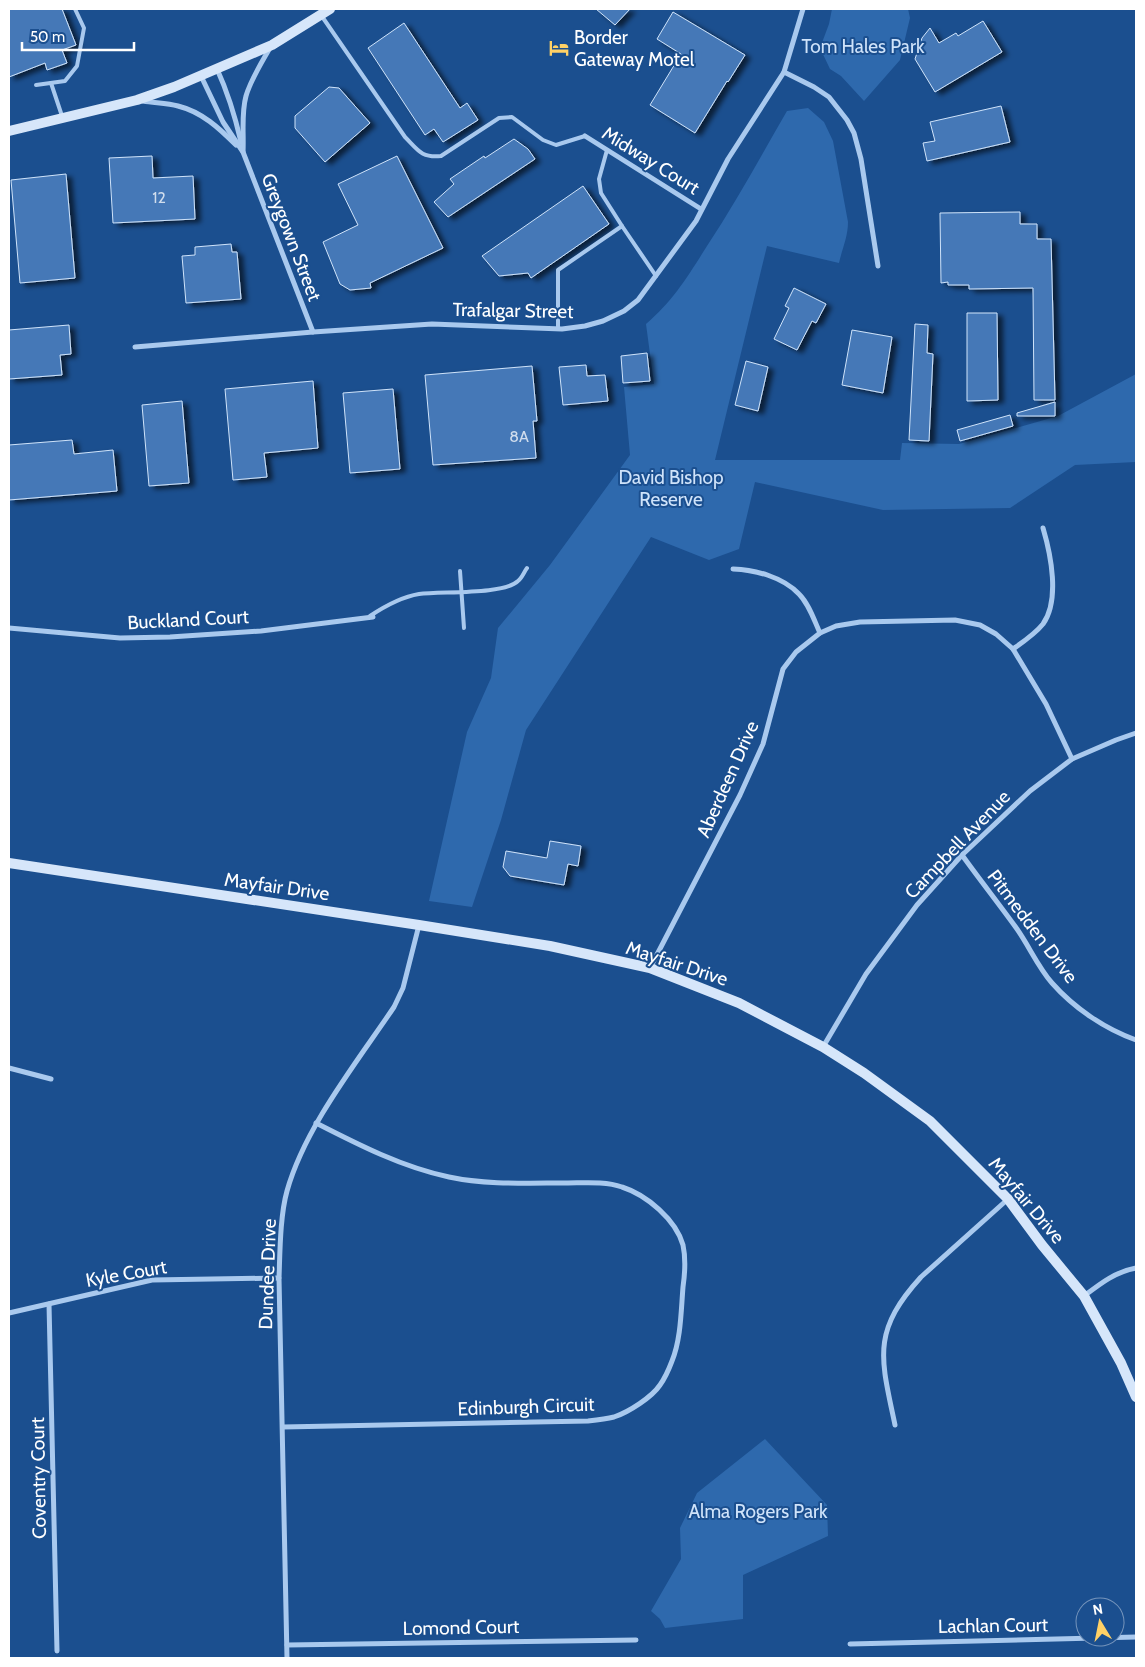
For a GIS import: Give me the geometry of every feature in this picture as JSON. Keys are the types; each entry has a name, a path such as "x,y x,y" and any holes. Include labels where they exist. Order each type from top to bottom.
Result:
{"street":[{"name":"Trafalgar Street","path":"135,347 432,324 558,328 585,326 603,321 624,311 638,300 696,221 728,159 784,72 803,9"},
{"path":"9,131 137,100 201,76 272,45 326,12"},
{"name":"Greygown Street","path":"244,152 244,106 246,95 272,45"},
{"path":"217,69 230,100 244,152"},
{"path":"784,72 814,87 828,97 848,120 854,133 861,159 878,266"},
{"name":"Greygown Street","path":"201,76 223,122 244,152 313,332"},
{"name":"Greygown Street","path":"137,100 176,106 195,113 216,125 244,152"},
{"name":"Midway Court","path":"585,136 701,209"},
{"path":"1013,649 1042,625 1049,614 1052,599 1051,559 1043,528"},
{"path":"733,569 765,574 799,594 820,633"},
{"name":"Buckland Court","path":"9,628 120,638 170,637 262,631 370,617"},
{"name":"Aberdeen Drive","path":"650,968 756,761 763,744 782,669 796,652 820,633 836,626 860,622 955,620 980,625 996,634 1013,649 1046,704 1072,759"},
{"name":"Campbell Avenue","path":"823,1047 872,966 917,905 962,855 1030,791 1072,759 1136,733"},
{"name":"Pitmedden Drive","path":"962,855 1018,930 1051,982 1075,1005 1099,1023 1136,1040"},
{"name":"Mayfair Drive","path":"9,863 550,946 650,968 739,1003 823,1047 864,1073 930,1121 1008,1199 1042,1245 1084,1296 1121,1363 1136,1396"},
{"name":"Dundee Drive","path":"287,1658 279,1278 281,1235 287,1192 299,1159 316,1123 394,1007 403,988 420,925"},
{"path":"9,1068 51,1080"},
{"name":"Edinburgh Circuit","path":"283,1427 588,1421 615,1417 646,1399 660,1386 669,1368 676,1351 685,1271 682,1244 667,1218 655,1205 623,1187 604,1183 505,1182 451,1177 410,1167 316,1123"},
{"path":"896,1424 884,1374 883,1360 886,1332 893,1315 909,1290 921,1277 1008,1199"},
{"path":"1084,1296 1110,1277 1136,1268"},
{"name":"Kyle Court","path":"9,1313 152,1280 279,1278"},
{"name":"Coventry Court","path":"48,1304 57,1651"},
{"name":"Lachlan Court","path":"850,1644 1136,1637"},
{"name":"Lomond Court","path":"287,1645 636,1640"}],"lane":[{"path":"36,85 65,81 77,66 84,28 76,9"},
{"path":"326,12 405,137 422,154 430,157 441,156 499,118 512,117 543,140 556,145 585,136"},
{"path":"51,83 63,119"},
{"path":"607,150 599,179 601,194 656,276"},
{"path":"558,328 558,270 622,226"},
{"name":"Buckland Court","path":"370,617 387,606 408,597 425,594 482,591 512,584 519,580 527,568"},
{"path":"460,571 464,628"}],"green space":[{"name":"Tom Hales Park","path":"832,9 908,9 910,18 900,60 864,101 841,76 830,69 820,48 829,24"},
{"name":"David Bishop Reserve","path":"808,108 824,122 833,141 848,222 845,243 839,263 767,246 715,460 900,460 902,443 959,444 1058,416 1136,374 1136,462 1075,465 1010,508 883,510 755,482 739,549 709,560 651,537 526,730 501,820 472,907 429,901 467,732 491,678 498,628 550,565 630,455 624,387 654,384 646,324 665,306 687,278 728,213 787,111"},
{"name":"Alma Rogers Park","path":"765,1439 827,1505 828,1536 743,1575 743,1619 665,1628 660,1619 651,1611 681,1559 680,1528 697,1493"}],"building":[{"path":"9,9 62,9 76,45 62,50 67,63 47,70 45,63 9,77"},
{"path":"596,9 630,9 615,25"},
{"path":"673,12 745,55 695,133 650,105 681,54 657,39"},
{"path":"983,21 1002,52 935,92 915,59 922,38 930,28 939,43 956,33 958,36"},
{"path":"404,23 460,108 467,103 478,120 443,142 434,129 425,135 368,48"},
{"path":"329,87 339,88 370,123 325,162 295,128 295,116"},
{"path":"1001,106 1010,142 927,161 923,143 935,141 930,122"},
{"path":"514,139 528,149 535,159 448,217 434,202 454,184 450,179"},
{"path":"152,156 153,178 193,176 195,219 113,223 109,158"},
{"path":"397,156 443,248 370,283 371,288 350,290 340,284 323,242 358,225 338,184"},
{"path":"66,174 75,278 20,283 11,180"},
{"path":"583,186 609,224 531,278 528,273 499,276 482,256"},
{"path":"1020,212 1020,224 1037,224 1037,239 1051,239 1055,400 1034,400 1033,288 969,289 969,285 941,283 940,213"},
{"path":"231,244 232,252 237,252 241,299 186,303 182,256 195,255 195,247"},
{"path":"794,288 826,304 816,323 812,321 797,350 774,339 789,308 785,306"},
{"path":"967,313 997,313 998,400 967,401"},
{"path":"915,324 928,325 927,353 933,354 929,441 909,440"},
{"path":"69,325 71,354 60,355 62,375 9,379 9,330"},
{"path":"852,330 892,337 883,393 842,385"},
{"path":"647,353 650,381 623,383 621,356"},
{"path":"746,361 768,367 758,411 735,405"},
{"path":"586,365 587,376 605,375 608,401 563,405 559,367"},
{"path":"532,366 537,421 533,421 536,458 433,465 425,375"},
{"path":"313,381 318,448 264,453 267,477 233,480 225,389"},
{"path":"393,389 400,469 350,473 343,393"},
{"path":"182,401 189,483 149,486 142,405"},
{"path":"1055,402 1055,416 1017,416 1017,413"},
{"path":"1010,415 1013,426 960,441 957,430"},
{"path":"72,440 74,454 113,450 117,491 9,500 9,445"},
{"path":"550,841 581,846 578,866 568,864 564,885 510,876 503,867 506,851 547,858"}],"place":[{"name":"Border Gateway Motel","path":"559,48"}]}
